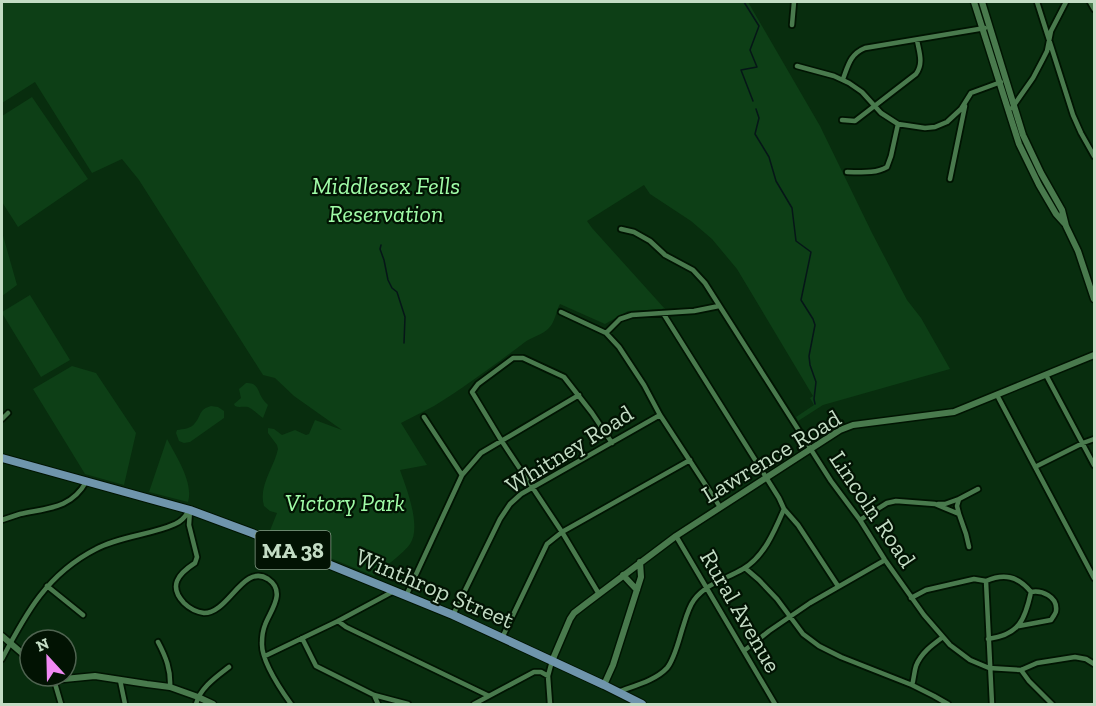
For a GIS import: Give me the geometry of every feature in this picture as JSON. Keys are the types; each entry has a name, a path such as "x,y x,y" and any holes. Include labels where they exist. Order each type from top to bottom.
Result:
{"main road":[{"name":"Winthrop Street","path":"2,458 190,510 252,533 453,615 642,705"}],"street":[{"path":"792,25 794,2"},
{"path":"974,2 982,29 1029,149 1062,210 1066,226 1095,298"},
{"path":"982,2 990,27 1008,112 1039,185 1066,226"},
{"path":"1037,2 1076,123 1095,156"},
{"path":"1008,112 1014,106 1047,51 1051,31 1066,2"},
{"path":"1090,2 1095,9"},
{"path":"843,80 854,54 867,47 990,27"},
{"path":"842,120 855,121 918,73 921,63 917,40"},
{"path":"797,66 843,80 862,92 874,106 898,124 929,128 947,122 965,103"},
{"path":"950,179 968,95 1003,82"},
{"path":"947,122 960,127"},
{"path":"847,172 874,172 887,167 898,124"},
{"name":"Lincoln Road","path":"621,229 634,232 650,241 665,255 693,270 705,283 831,481 860,520 911,598 943,637 963,656 989,668"},
{"path":"606,333 621,319 632,315 694,311 719,306"},
{"path":"561,312 606,333 619,347 720,507"},
{"path":"663,313 779,498 784,510 798,525 838,586"},
{"name":"Lawrence Road","path":"552,661 574,614 676,536 840,430 853,425 954,412 1095,355"},
{"path":"599,594 472,392 478,384 513,358 524,358 564,377 612,443"},
{"path":"1046,375 1095,465"},
{"path":"406,596 462,476 481,453 579,395"},
{"path":"998,395 1095,578"},
{"path":"2,419 8,413"},
{"name":"Whitney Road","path":"453,615 500,519 510,504 521,494 660,415"},
{"path":"424,417 462,476"},
{"path":"1035,467 1095,439"},
{"path":"502,638 547,544 562,532 690,460"},
{"path":"2,520 64,504 80,492 86,482"},
{"path":"860,520 887,503 896,501 942,505 978,489"},
{"path":"958,499 958,514 969,547"},
{"path":"935,504 958,514"},
{"path":"190,510 189,525 197,556 195,563 187,568 175,585 177,594 186,605 198,612 210,613 218,609 245,581 256,576 266,578 272,583 276,599 273,611 265,623 261,645 272,674 291,705"},
{"path":"2,659 35,601 61,572 97,548 177,524 190,510"},
{"path":"617,692 652,679 667,668 692,602 707,587 745,568 768,544 784,510"},
{"name":"Rural Avenue","path":"676,536 745,650 775,705"},
{"path":"745,650 789,616 885,560"},
{"path":"604,685 613,665 641,577 640,562"},
{"path":"1089,568 1095,565"},
{"path":"745,568 777,599 803,634 819,646 912,685 948,705"},
{"path":"623,575 637,590"},
{"path":"911,598 926,590 974,579 986,581 1006,576 1017,580 1031,592"},
{"path":"986,581 992,705"},
{"path":"47,585 83,615"},
{"path":"265,656 394,591"},
{"path":"1019,626 1051,620 1056,610 1055,604 1048,595 1040,591 1031,592"},
{"path":"988,639 1009,634 1019,626 1027,611 1031,592"},
{"path":"338,621 346,627 489,696"},
{"path":"2,636 18,650"},
{"path":"912,685 919,659 943,637"},
{"path":"302,638 316,666 374,695 408,705"},
{"path":"158,642 169,666 170,687"},
{"path":"989,668 1021,670 1037,663 1071,657 1081,658 1095,664"},
{"path":"550,705 548,676 552,661"},
{"path":"196,705 198,697 211,681 229,667"},
{"path":"1021,670 1052,705"},
{"path":"474,705 534,672 541,672 548,676"},
{"path":"78,677 95,676 170,687 213,705"},
{"path":"120,680 125,705"},
{"path":"55,688 62,705"},
{"path":"374,695 378,705"}],"green space":[{"name":"Middlesex Fells Reservation","path":"2,2 748,2 820,126 907,300 921,318 950,369 823,405 798,421 796,417 814,405 810,398 813,396 737,269 712,239 691,221 650,194 644,185 587,221 665,309 628,311 605,324 560,304 549,328 525,342 446,399 401,423 427,465 400,470 412,507 413,537 403,552 374,576 269,533 277,513 264,506 263,491 278,449 268,433 268,428 282,435 295,430 306,435 309,434 315,420 342,430 294,396 275,378 263,375 139,180 122,159 92,173 35,82 2,103"},
{"path":"32,97 88,179 18,227 2,202 2,116"},
{"path":"2,232 17,285 2,296"},
{"path":"30,295 70,360 41,377 2,313"},
{"path":"72,366 96,373 136,433 124,485 85,474 33,389"},
{"path":"246,383 255,385 268,405 263,418 250,408 237,407 234,404 241,398 239,389"},
{"path":"211,406 224,411 224,418 190,442 179,441 177,430 191,426 202,411"},
{"path":"167,439 189,487 188,502 149,492"}],"waterway":[{"path":"744,2 759,26 750,50 757,67 741,70 753,101"},
{"path":"756,109 759,118 755,134 769,157 776,181 792,208 796,241 811,252 801,300 815,325 809,356 816,382 815,404"},
{"path":"381,245 388,280 397,292 405,317 404,343"}],"park label":[{"name":"Victory Park","path":"345,502"}]}
